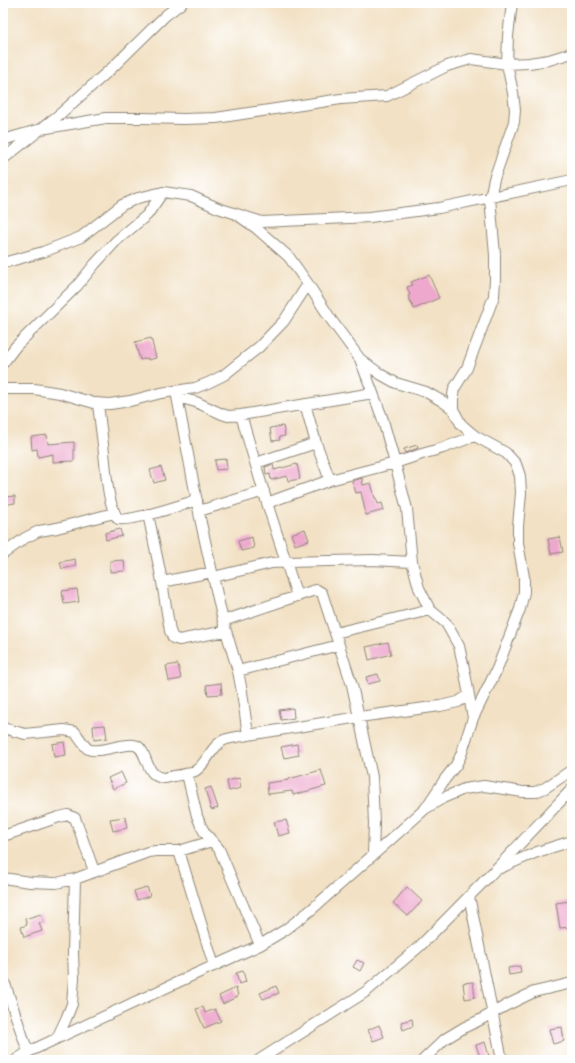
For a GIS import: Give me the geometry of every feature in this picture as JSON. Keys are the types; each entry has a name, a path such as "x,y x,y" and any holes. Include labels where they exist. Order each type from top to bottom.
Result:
{"street":[{"path":"3,159 60,114 113,67 166,15 182,3"},
{"path":"453,409 454,389 467,368 494,296 495,255 490,198 494,179 514,122 515,104 508,64 508,36 512,3"},
{"path":"3,140 41,129 106,118 184,120 216,118 341,99 386,96 448,66 471,59 508,64 529,63 549,60 572,53"},
{"path":"3,263 43,252 81,237 122,205 138,198 163,192 192,196 218,208 262,222 370,217 439,208 572,180"},
{"path":"3,363 16,346 77,286 94,264 116,241 147,215 163,192"},
{"path":"236,214 256,228 289,257 332,321 360,359 382,417 395,463 407,510 412,562 419,588 430,610 446,623 459,646 473,718"},
{"path":"176,394 224,376 259,346 284,321 308,284"},
{"path":"360,359 380,374 396,383 426,392 453,409 461,424 475,436 506,453 516,464 520,476 521,494 518,543 524,577 524,592 520,609 497,669 473,718 461,755 456,765 424,809"},
{"path":"3,389 34,389 60,393 98,403 110,404 130,401 161,393 176,394 228,416 373,393"},
{"path":"176,394 222,621 238,671 248,735"},
{"path":"98,403 107,478 114,513 118,519 122,520 148,514 197,500"},
{"path":"305,404 316,443 330,480"},
{"path":"241,415 297,596"},
{"path":"267,503 330,480 395,463 475,436"},
{"path":"256,463 316,443"},
{"path":"199,511 264,491"},
{"path":"3,554 25,538 39,531 57,528 114,513"},
{"path":"148,514 170,631 174,638 180,640 226,631"},
{"path":"162,582 272,563 373,560 412,562"},
{"path":"222,621 312,591 317,590 322,593 352,685 372,777 374,823 373,855"},
{"path":"335,633 430,610"},
{"path":"238,671 339,645"},
{"path":"3,728 25,734 64,730 75,732 88,748 94,750 128,744 135,745 141,749 148,766 155,775 164,778 187,774 200,768 216,746 224,740 359,717 440,706 458,702 469,694"},
{"path":"16,1060 28,1052 57,1038 260,945 284,930 311,910 424,809 443,798 464,789 484,786 523,792 534,792 545,788 572,770"},
{"path":"187,774 199,821 205,833 219,849 260,945"},
{"path":"259,1060 367,991 420,946 572,789"},
{"path":"3,836 68,815 75,818 94,871"},
{"path":"3,878 30,882 56,883 75,879 148,852 179,851 212,841"},
{"path":"495,870 537,852 572,841"},
{"path":"179,851 214,966"},
{"path":"57,1038 72,1004 74,978 73,953 75,879"},
{"path":"469,896 502,1060"},
{"path":"4,982 28,1052"},
{"path":"423,1060 445,1038 492,1013 534,992 572,982"}],"building":[{"path":"429,275 439,298 414,309 408,296 410,295 407,287 413,285 411,282"},
{"path":"151,338 156,358 140,360 135,342"},
{"path":"283,426 285,436 279,437 280,440 272,441 270,428"},
{"path":"47,435 48,444 74,442 74,461 53,462 53,454 38,457 37,449 32,450 31,437"},
{"path":"417,445 418,448 405,453 404,449"},
{"path":"226,459 227,469 216,470 215,460"},
{"path":"273,464 274,470 297,464 300,479 288,481 287,476 271,480 270,474 266,475 265,467"},
{"path":"161,467 165,480 154,483 150,470"},
{"path":"362,478 363,485 371,483 375,498 378,504 382,503 384,510 366,515 361,492 356,493 352,481"},
{"path":"15,496 15,503 3,505 3,497"},
{"path":"120,529 122,536 106,540 105,533"},
{"path":"305,529 309,540 295,545 291,534"},
{"path":"252,537 254,548 241,551 238,541"},
{"path":"560,537 563,552 551,554 548,539"},
{"path":"75,559 76,566 62,569 60,562"},
{"path":"124,560 125,571 110,572 110,561"},
{"path":"77,589 79,602 64,604 62,591"},
{"path":"388,642 391,654 369,660 366,647"},
{"path":"178,664 181,679 169,681 166,666"},
{"path":"378,674 380,681 368,684 366,677"},
{"path":"221,683 222,694 208,695 206,685"},
{"path":"293,708 294,718 281,720 279,710"},
{"path":"105,725 107,738 94,740 93,726"},
{"path":"64,742 66,755 54,757 52,744"},
{"path":"297,744 299,755 284,758 281,747"},
{"path":"321,770 326,786 293,795 292,791 268,794 267,783 289,780"},
{"path":"121,772 126,783 113,789 108,778"},
{"path":"239,778 241,788 229,791 227,781"},
{"path":"211,787 218,808 211,810 205,789"},
{"path":"125,817 127,828 113,831 110,819"},
{"path":"286,820 290,833 278,836 274,822"},
{"path":"147,887 150,896 137,900 134,891"},
{"path":"407,887 422,901 408,916 393,903"},
{"path":"570,901 572,916 570,919 571,927 560,928 556,903"},
{"path":"41,914 44,922 39,923 42,931 24,937 21,927 27,925 25,919"},
{"path":"357,960 364,963 360,971 353,967"},
{"path":"520,966 521,973 509,975 508,968"},
{"path":"243,971 246,982 239,984 236,973"},
{"path":"473,982 475,997 465,999 463,983"},
{"path":"276,986 279,993 263,999 260,993"},
{"path":"236,988 238,996 223,1004 219,996"},
{"path":"203,1007 205,1013 215,1009 221,1021 204,1028 196,1009"},
{"path":"412,1019 413,1026 403,1030 401,1022"},
{"path":"379,1025 384,1037 373,1041 368,1030"},
{"path":"562,1027 564,1041 553,1044 549,1029"},
{"path":"485,1042 490,1060 481,1060 476,1045"}]}
